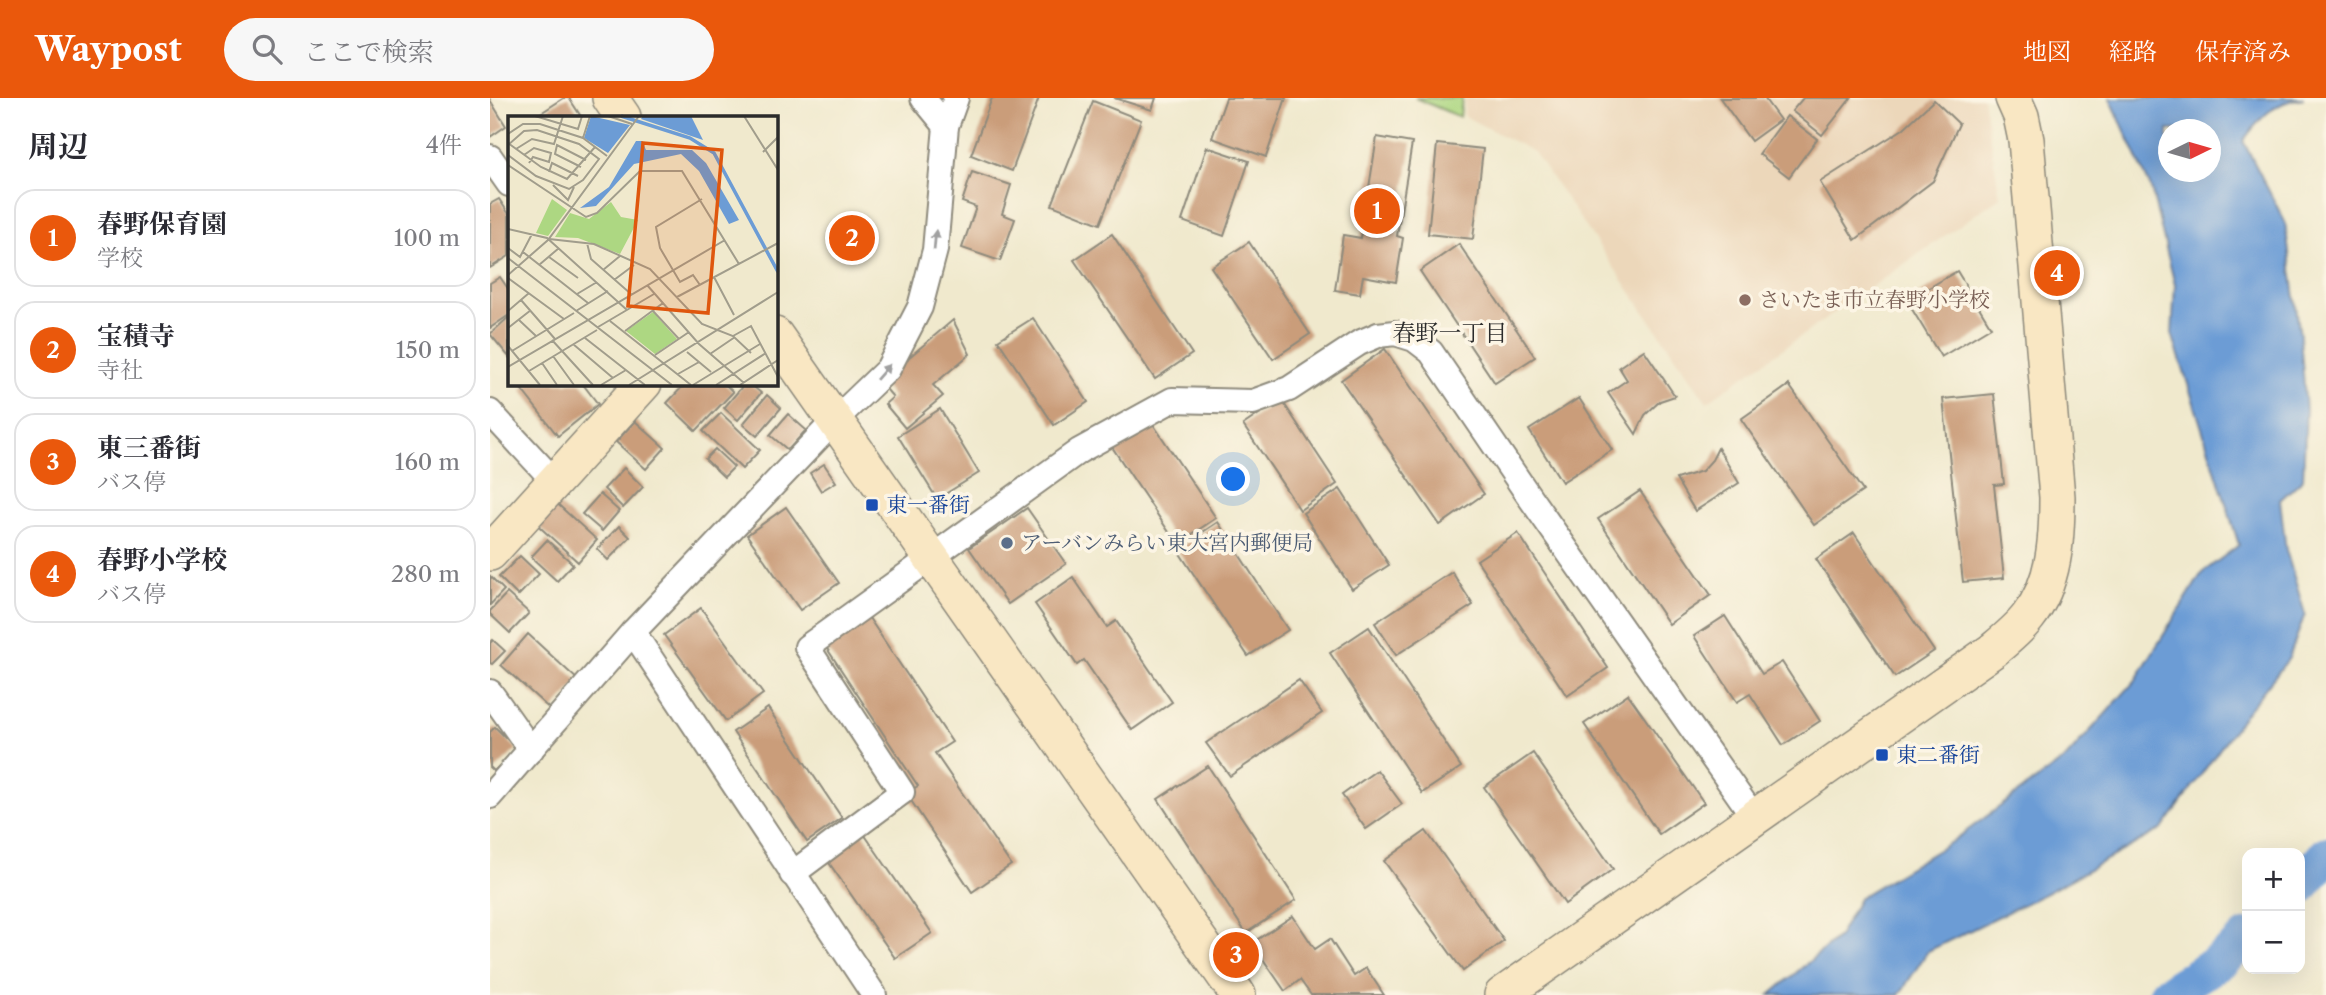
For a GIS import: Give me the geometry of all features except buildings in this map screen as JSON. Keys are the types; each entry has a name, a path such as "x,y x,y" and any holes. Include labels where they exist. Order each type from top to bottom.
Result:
{"street":[{"path":"923,98 946,126"},
{"path":"490,796 633,632 835,420 888,369 920,307 935,250 946,126 956,98"},
{"path":"1502,995 1992,651 2028,617 2042,594 2053,561 2057,497 2026,140 2021,116 2013,98"},
{"path":"490,157 508,183"},
{"path":"792,874 902,792 807,647 1079,452 1172,400 1253,402 1290,389 1359,343 1378,335 1395,333 1414,339 1430,352 1754,817"},
{"path":"777,338 1238,995"},
{"path":"490,553 642,385"},
{"path":"490,412 555,482"},
{"path":"633,632 874,995"},
{"path":"490,692 531,750"}],"shaded area":[{"name":"さいたま市立春野小学校","path":"1465,98 1983,98 2000,197 1707,402 1534,152 1464,116"}],"green space":[{"path":"1415,98 1462,98 1460,117"}],"water":[{"path":"2110,98 2304,98 2276,107 2243,141 2285,222 2300,336 2306,410 2303,479 2280,500 2286,550 2305,614 2289,658 2162,829 2046,893 1928,951 1899,995 1770,995 1838,937 1860,897 1953,841 2066,758 2135,681 2202,573 2239,545 2172,334 2175,285 2151,188"}],"waterway":[{"path":"2305,881 2326,855"},
{"path":"2166,995 2223,959 2242,942"}],"place":[{"name":"春野保育園","path":"1377,211"},
{"name":"宝積寺","path":"852,238"},
{"name":"春野小学校","path":"2057,273"},
{"name":"さいたま市立春野小学校","path":"1745,300"},
{"name":"東一番街","path":"872,505"},
{"name":"アーバンみらい東大宮内郵便局","path":"1007,543"},
{"name":"東二番街","path":"1882,755"},
{"name":"東三番街","path":"1236,955"}],"district":[{"name":"春野一丁目","path":"1450,333"}]}
